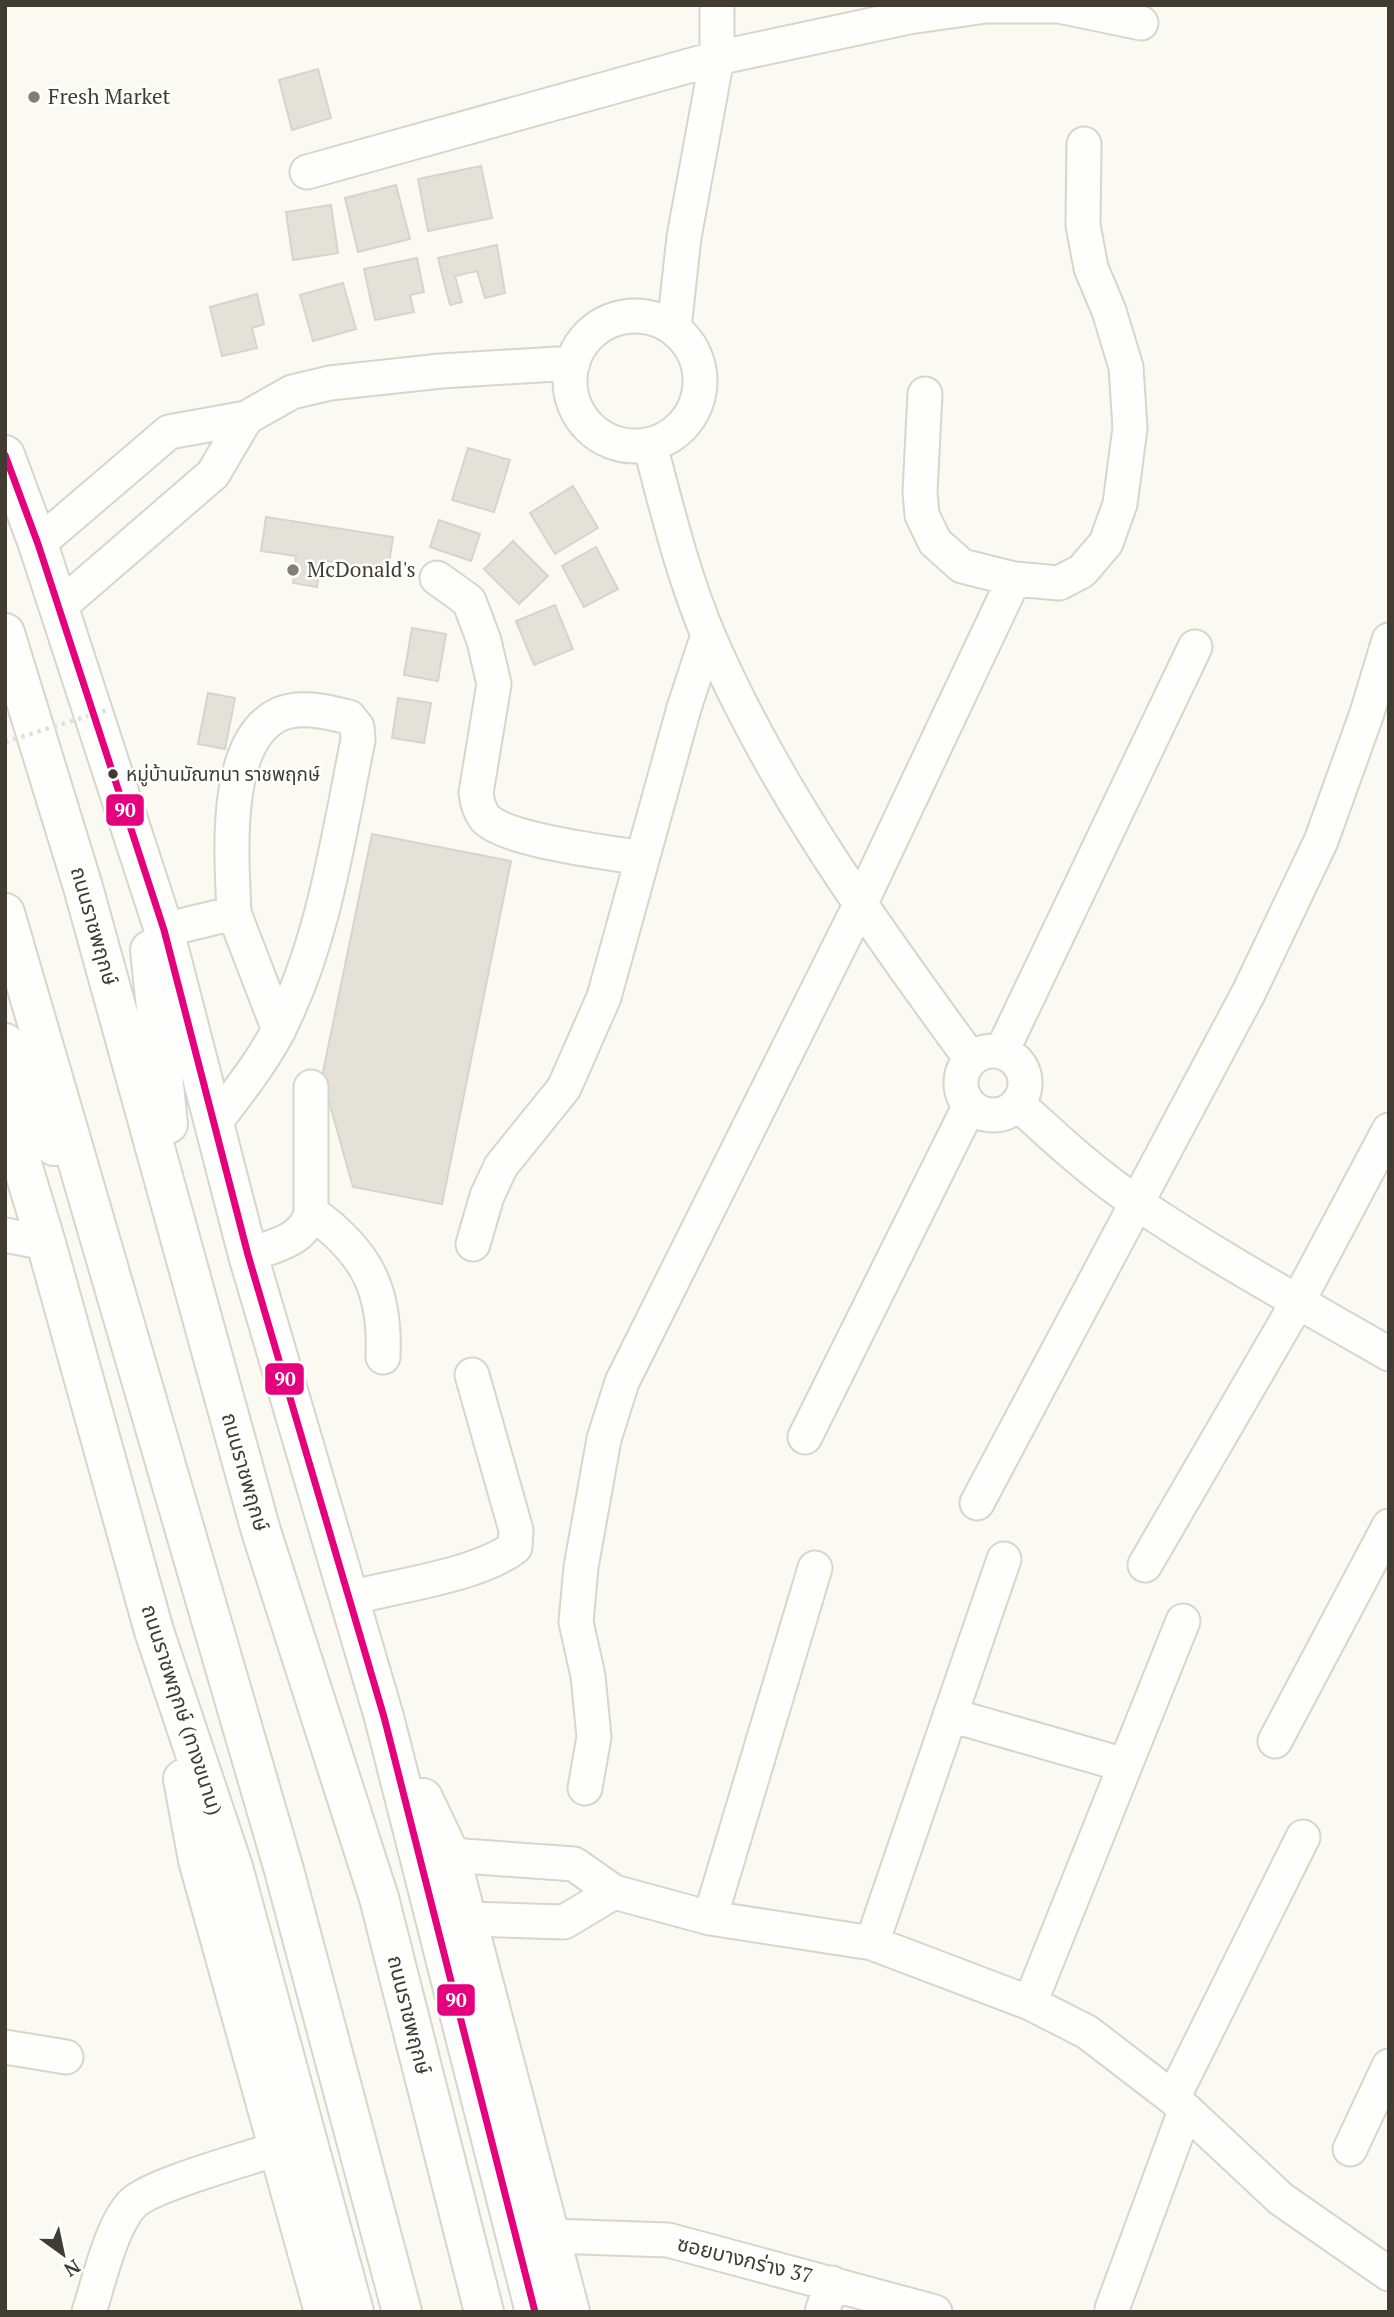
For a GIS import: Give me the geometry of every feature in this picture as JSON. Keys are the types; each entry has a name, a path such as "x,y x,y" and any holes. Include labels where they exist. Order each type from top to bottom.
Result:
{"main road":[{"path":"5,454 38,544 164,930 248,1255 384,1717 536,2312"},
{"name":"ถนนราชพฤกษ์","path":"5,633 83,887 261,1531 379,1898 484,2312"},
{"path":"141,861 179,1234"},
{"path":"5,914 284,1870 402,2312"},
{"path":"5,1043 105,1255"},
{"name":"ถนนราชพฤกษ์ (ทางขนาน)","path":"5,1108 46,1243 154,1631 233,1867 354,2312"},
{"path":"154,1631 198,1860 324,2312"},
{"path":"384,1717 450,1855 570,2312"}],"street":[{"path":"674,328 684,237 717,58 717,5"},
{"path":"307,172 717,58 909,17 986,6 1059,6 1141,23"},
{"path":"925,394 920,492 922,515 935,542 962,566 1014,579 1059,583 1082,571 1106,543 1120,504 1129,428 1126,367 1109,312 1091,268 1083,225 1084,144"},
{"path":"630,316 653,318 674,328 693,350 700,372 700,394 687,421 671,436 650,445 630,446 608,441 589,428 572,398 573,363 582,342 599,327 630,316"},
{"path":"38,544 169,432 246,418 292,392 330,383 441,371 573,363"},
{"path":"58,608 213,474 246,418"},
{"path":"650,445 708,635 756,734 859,906 971,1059"},
{"path":"437,578 469,601 484,641 494,684 476,793 477,805 486,819 514,834 641,858"},
{"path":"585,1788 594,1737 589,1676 576,1622 581,1567 604,1440 622,1382 859,906 1014,579"},
{"path":"473,1244 487,1196 501,1166 564,1088 604,997 641,858 708,635"},
{"path":"977,1503 1249,992 1321,841 1367,713 1389,640"},
{"path":"1002,1051 1195,647"},
{"path":"215,1123 260,1062 279,1030 316,939 358,740 357,727 348,717 298,710 281,714 254,737 243,761 236,793 232,846 234,913 279,1030"},
{"path":"164,930 234,913"},
{"path":"991,1050 1002,1051 1018,1062 1024,1071 1025,1090 1018,1104 1009,1111 994,1115 970,1105 961,1084 971,1059 991,1050"},
{"path":"248,1255 290,1241 309,1223 311,1087"},
{"path":"1018,1104 1075,1157 1136,1203 1297,1303 1389,1354"},
{"path":"805,1437 970,1105"},
{"path":"1145,1566 1297,1303 1389,1130"},
{"path":"311,1212 336,1230 376,1286 384,1321 383,1357"},
{"path":"5,1235 46,1243"},
{"path":"350,1598 501,1559 515,1547 516,1530 472,1375"},
{"path":"1275,1741 1389,1525"},
{"path":"872,1943 1004,1559"},
{"path":"710,1917 815,1568"},
{"path":"1030,2003 1183,1621"},
{"path":"950,1715 1125,1765"},
{"path":"1112,2309 1179,2105 1303,1838"},
{"path":"450,1855 575,1864 614,1892 710,1917 872,1943 1030,2003 1087,2032 1179,2105 1282,2199 1389,2274"},
{"path":"467,1919 564,1922 614,1892"},
{"path":"5,2047 66,2057"},
{"path":"1350,2149 1389,2066"},
{"path":"89,2312 119,2224 132,2204 146,2193 172,2183 279,2148"},
{"name":"ซอยบางกร่าง 37","path":"551,2236 668,2240 827,2297 935,2312"}],"path":[{"path":"5,741 110,709"}],"building":[{"path":"318,69 331,118 292,130 279,80"},
{"path":"481,166 492,218 428,231 418,179"},
{"path":"396,185 410,239 358,252 345,198"},
{"path":"331,205 338,253 293,260 286,212"},
{"path":"497,245 505,293 485,298 477,271 455,276 462,302 450,305 438,258"},
{"path":"417,258 424,292 410,295 414,312 375,320 364,269"},
{"path":"343,283 356,329 313,341 300,295"},
{"path":"257,294 264,324 252,328 257,348 222,356 210,307"},
{"path":"468,448 510,460 494,512 452,500"},
{"path":"573,486 598,528 555,554 530,513"},
{"path":"266,517 393,537 388,570 321,560 317,587 293,583 296,556 261,551"},
{"path":"439,520 480,534 471,561 430,547"},
{"path":"513,541 548,576 519,604 484,569"},
{"path":"596,547 618,589 584,607 562,566"},
{"path":"555,605 573,649 534,665 516,621"},
{"path":"412,628 446,634 438,681 404,675"},
{"path":"208,693 235,698 225,749 198,744"},
{"path":"398,698 431,703 424,743 392,738"},
{"path":"372,834 511,861 442,1204 353,1187 322,1077"}],"transit line":[{"name":"90","path":"5,455 38,544 164,930 248,1255 384,1717 535,2312"}],"place":[{"name":"Fresh Market","path":"34,97"},
{"name":"McDonald's","path":"293,570"},
{"name":"หมู่บ้านมัณฑนา ราชพฤกษ์","path":"113,774"}]}
